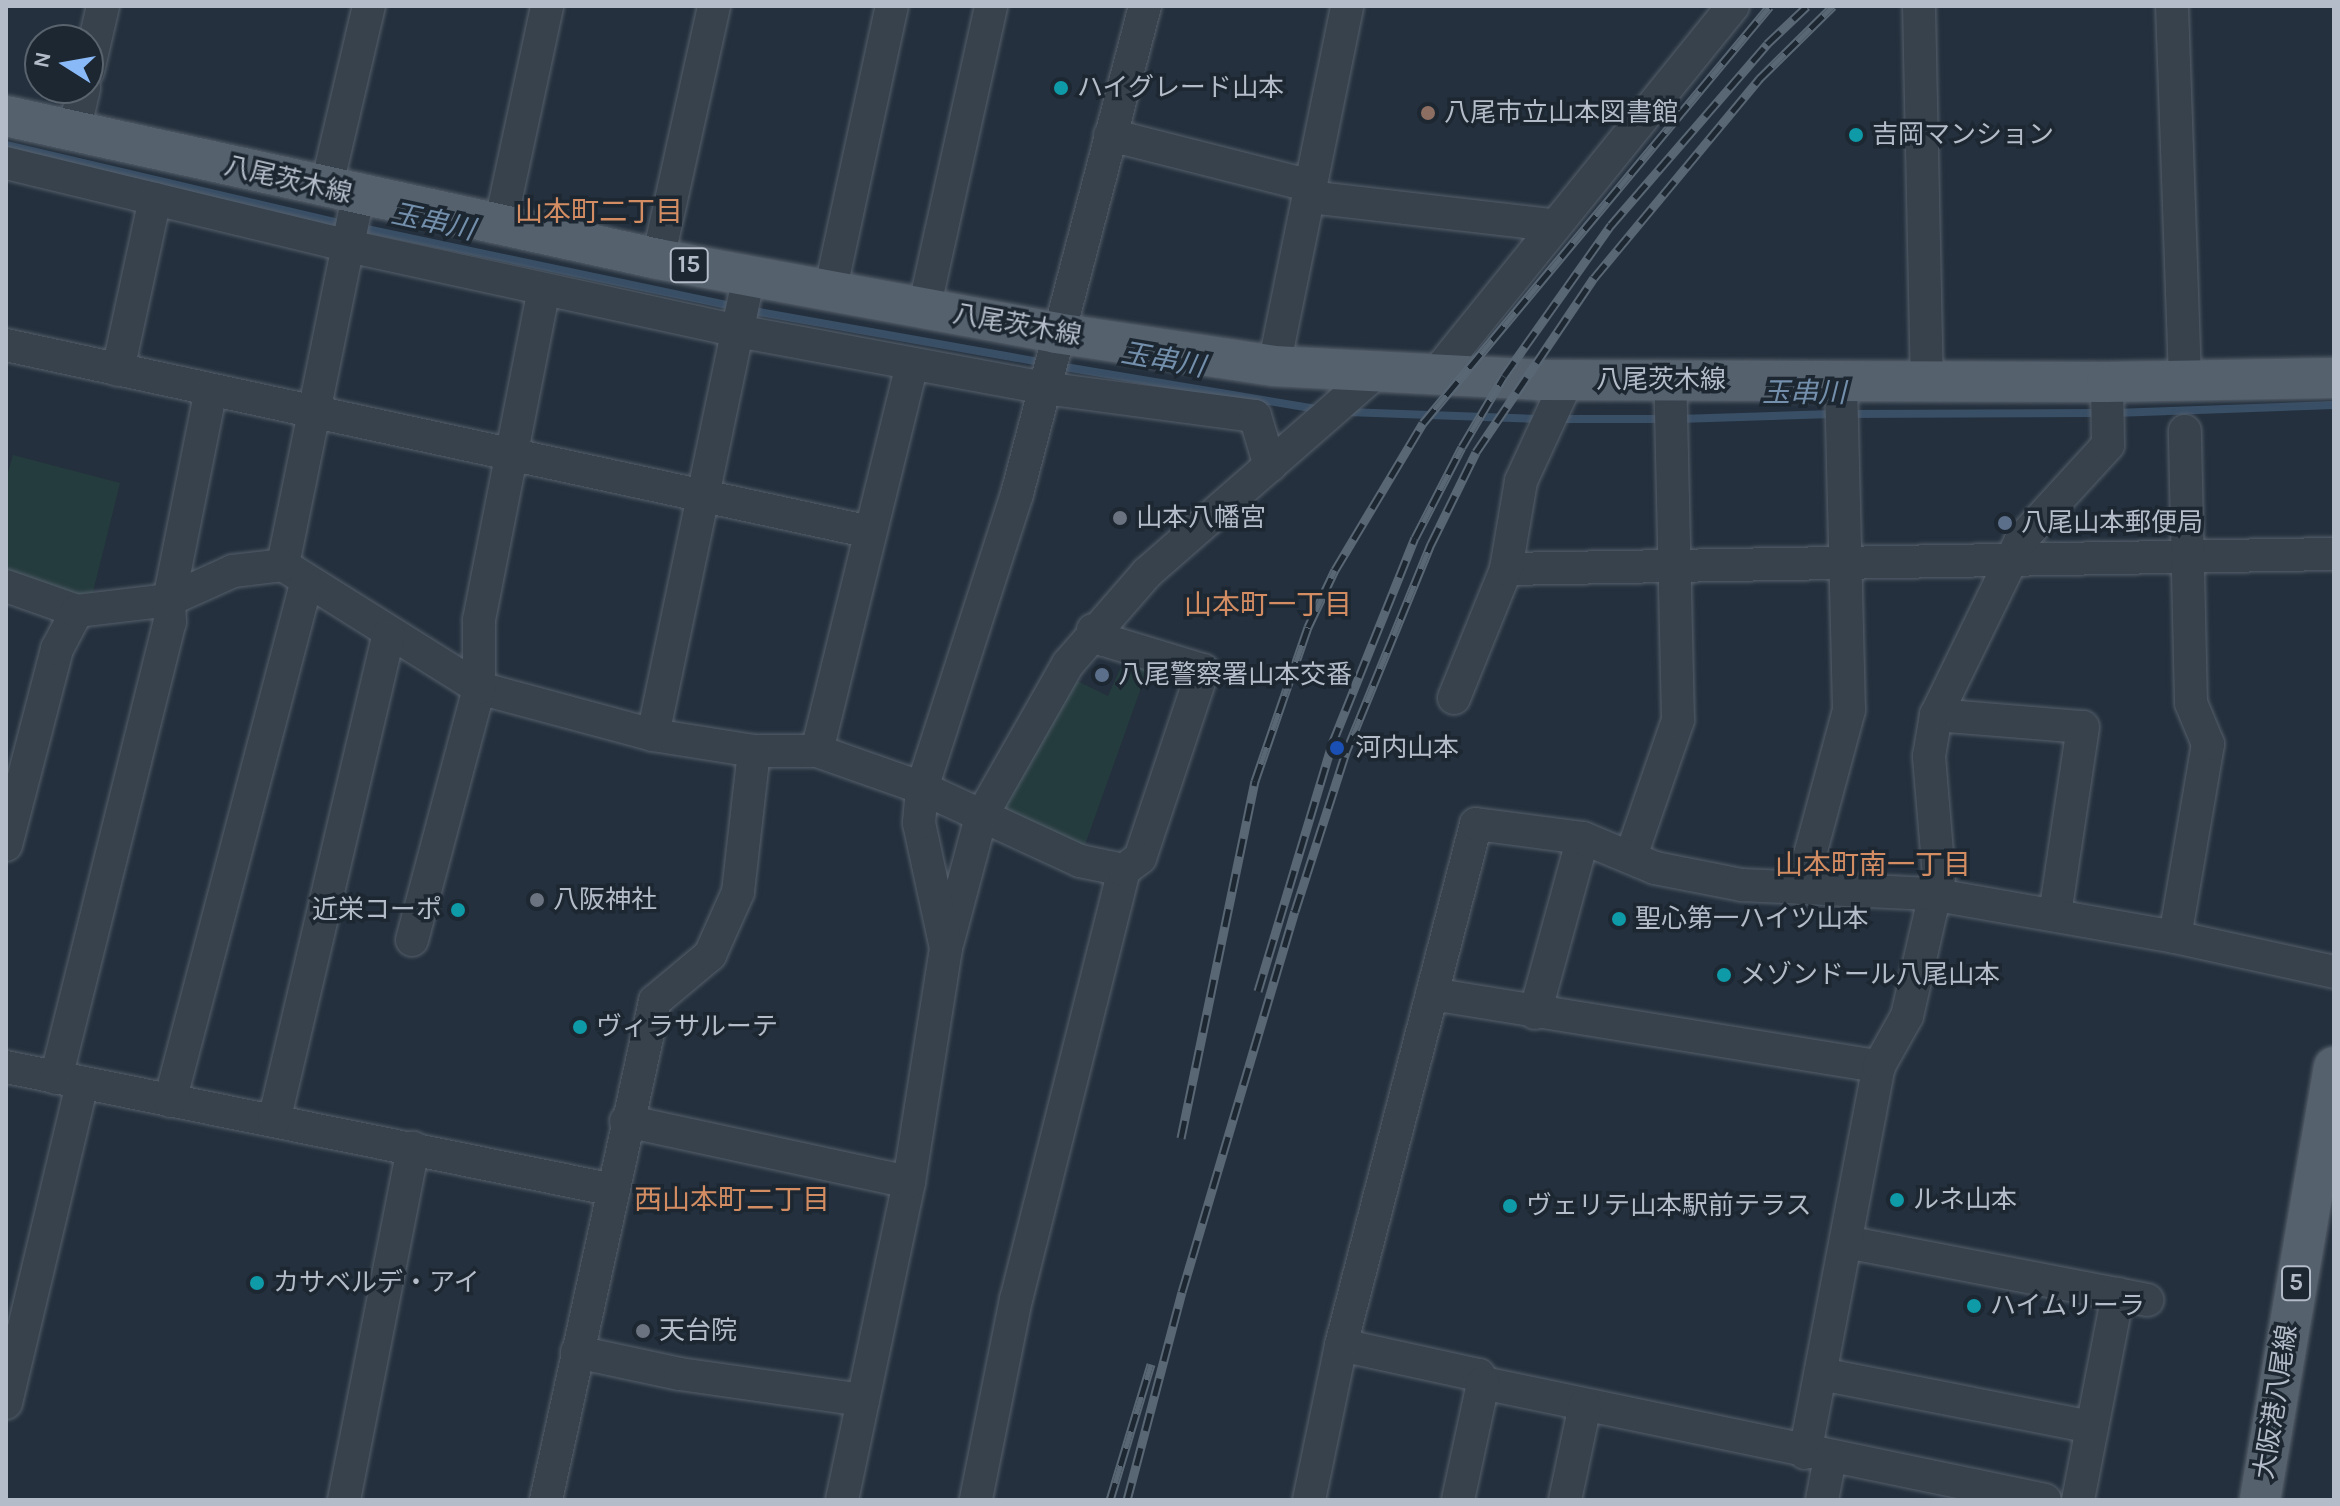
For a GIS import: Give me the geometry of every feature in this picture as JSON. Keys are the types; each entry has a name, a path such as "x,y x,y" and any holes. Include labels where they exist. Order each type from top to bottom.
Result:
{"main road":[{"name":"八尾茨木線","path":"6,116 74,131 347,216 500,226 658,259 742,307 830,292 924,309 1050,362 1274,366 1568,379 1927,381 2107,388 2185,379 2334,378"},
{"name":"大阪港八尾線","path":"2260,1500 2326,1162 2334,1067"}],"street":[{"path":"170,1101 295,574 313,411 347,216 369,6"},
{"path":"500,226 547,6"},
{"path":"658,259 714,6"},
{"path":"830,292 892,6"},
{"path":"924,309 991,6"},
{"path":"946,948 919,823 922,788 1017,494 1145,6"},
{"path":"1274,366 1347,6"},
{"path":"1436,374 1551,225 1733,6"},
{"path":"1919,6 1927,381"},
{"path":"2172,6 2185,379"},
{"path":"74,131 80,104"},
{"path":"1110,135 1310,191 1551,225"},
{"path":"6,163 155,199 347,216 544,289 742,307 912,364 1050,362 1255,416 1270,466"},
{"path":"118,370 155,199"},
{"path":"412,940 479,688 479,620 544,289"},
{"path":"653,735 742,307"},
{"path":"6,345 870,532"},
{"path":"817,751 912,364"},
{"path":"842,1500 909,1182 946,948 981,817 1044,698 1093,630 1147,573 1379,370"},
{"path":"1454,698 1506,569 1521,481 1568,379"},
{"path":"1631,856 1678,720 1670,379"},
{"path":"1801,888 1849,710 1841,381"},
{"path":"1822,1500 1818,1456 1821,1374 1879,1066 1907,1016 1931,894 1939,876 1929,756 1936,715 2021,540 2108,445 2107,388"},
{"path":"6,1403 69,1082 170,622 169,600 211,390"},
{"path":"2175,937 2208,744 2191,703 2185,431"},
{"path":"1506,569 2334,554"},
{"path":"6,586 77,611 169,600 233,571 295,574 479,688 653,735 754,751 817,751 922,788 1080,861 1124,870"},
{"path":"6,845 57,649 77,611"},
{"path":"976,1500 1016,1299 1124,870 1140,858 1203,670 1104,640 1093,630"},
{"path":"274,1121 389,633"},
{"path":"1936,715 2083,727 2055,914"},
{"path":"546,1500 614,1190 626,1121 655,1001 710,955 738,892 754,751"},
{"path":"1309,1500 1341,1345 1476,824 1583,838 1655,868 1742,885 1931,894 2175,937 2334,972"},
{"path":"1535,1013 1583,838"},
{"path":"1432,994 1879,1066"},
{"path":"6,1067 614,1190"},
{"path":"626,1121 909,1182"},
{"path":"344,1500 413,1148"},
{"path":"1846,1242 2132,1297 2092,1427 2088,1498"},
{"path":"1341,1345 1479,1375 1483,1383 1458,1500"},
{"path":"577,1352 680,1374 863,1400"},
{"path":"1821,1374 2092,1427"},
{"path":"1483,1383 1818,1456 2045,1500"},
{"path":"1565,1500 1585,1405"}],"green space":[{"path":"13,455 120,483 92,596 6,584 6,479"},
{"path":"1126,656 1151,660 1082,853 992,817 1069,677 1108,696"}],"waterway":[{"name":"玉串川","path":"6,145 344,224"},
{"name":"玉串川","path":"357,227 735,307"},
{"name":"玉串川","path":"748,310 1046,363"},
{"name":"玉串川","path":"1059,366 1322,410"},
{"name":"玉串川","path":"2115,413 2334,405"},
{"name":"玉串川","path":"1347,412 1542,419"},
{"path":"1847,414 2101,413"},
{"name":"玉串川","path":"1679,419 1833,414"},
{"name":"玉串川","path":"1559,419 1666,419"}],"railway":[{"path":"1181,1138 1255,781 1308,627 1335,570 1423,423 1770,6"},
{"path":"1258,991 1332,744 1415,538 1462,447 1504,376 1611,225 1767,44 1807,6"},
{"path":"1127,1500 1182,1292 1295,911 1346,752 1431,544 1476,452 1594,278 1759,79 1833,6"},
{"path":"1110,1500 1151,1364"}],"place":[{"name":"ハイグレード山本","path":"1061,88"},
{"name":"八尾市立山本図書館","path":"1428,113"},
{"name":"吉岡マンション","path":"1856,135"},
{"name":"山本八幡宮","path":"1120,518"},
{"name":"八尾山本郵便局","path":"2005,523"},
{"name":"八尾警察署山本交番","path":"1102,675"},
{"name":"河内山本","path":"1337,748"},
{"name":"八阪神社","path":"537,900"},
{"name":"近栄コーポ","path":"458,910"},
{"name":"聖心第一ハイツ山本","path":"1619,919"},
{"name":"メゾンドール八尾山本","path":"1724,975"},
{"name":"ヴィラサルーテ","path":"580,1027"},
{"name":"ルネ山本","path":"1897,1200"},
{"name":"ヴェリテ山本駅前テラス","path":"1510,1206"},
{"name":"カサベルデ・アイ","path":"257,1283"},
{"name":"ハイムリーラ","path":"1974,1306"},
{"name":"天台院","path":"643,1331"}],"district":[{"name":"山本町二丁目","path":"599,212"},
{"name":"山本町一丁目","path":"1268,605"},
{"name":"山本町南一丁目","path":"1873,865"},
{"name":"西山本町二丁目","path":"732,1200"}]}
